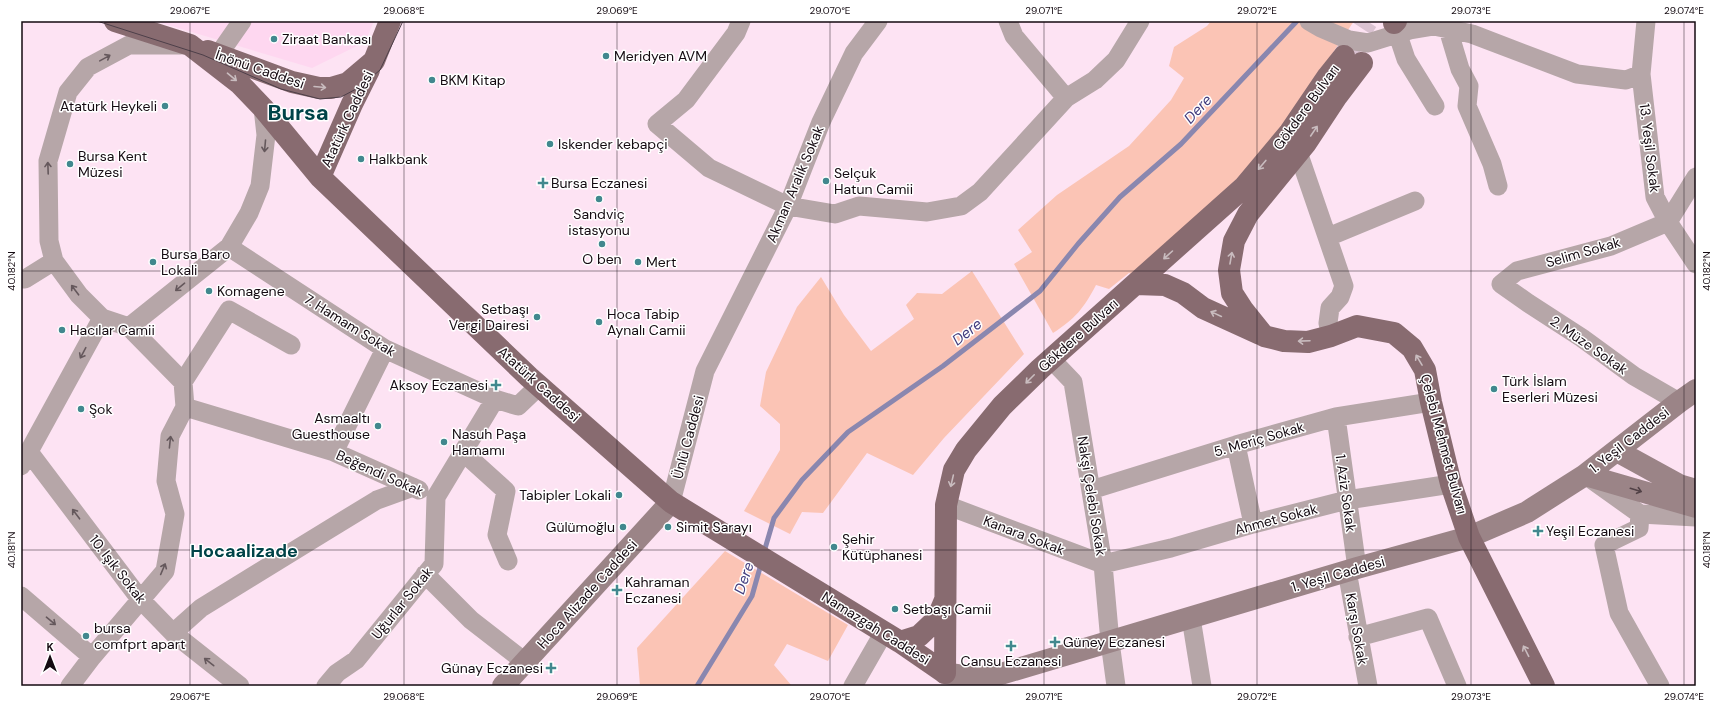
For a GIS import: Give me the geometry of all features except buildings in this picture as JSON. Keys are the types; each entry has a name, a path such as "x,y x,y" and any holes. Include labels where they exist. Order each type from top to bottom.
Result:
{"main road":[{"name":"Atatürk Caddesi","path":"115,21 190,45 239,83 263,108 320,177 539,386 671,502 716,529"},
{"name":"İnönü Caddesi","path":"190,45 219,54 287,80 319,88 331,88 348,83 374,61 390,21"},
{"name":"Gökdere Bulvarı","path":"953,682 946,597 946,505 954,470 966,450 1002,406 1051,359 1244,187 1290,132 1328,76 1353,60 1298,152 1248,214 1234,241 1229,270 1232,293 1242,310 1264,336"},
{"name":"Atatürk Caddesi","path":"320,177 352,104 374,61"},
{"name":"Çelebi Mehmet Bulvarı","path":"1136,284 1165,285 1183,293 1203,308 1264,336 1284,341 1308,342 1331,336 1357,326 1394,333 1412,348 1425,370 1430,402 1451,484 1469,537 1544,686"},
{"name":"1. Yeşil Caddesi","path":"953,682 971,677 994,676 1469,537 1527,512 1586,474 1687,396"},
{"path":"1617,451 1678,484 1696,490"},
{"path":"1586,474 1696,507"},
{"name":"Hoca Alizade Caddesi","path":"503,686 671,502"},
{"name":"Namazgah Caddesi","path":"716,529 892,637 953,682"},
{"path":"892,637 919,636 937,619 946,597"}],"street":[{"path":"219,54 242,21"},
{"path":"741,21 736,33 686,100 657,124 709,168 788,206 835,214 860,206 927,212 961,206 980,192 1066,98 1095,80 1116,60 1140,21"},
{"name":"Akman Aralık Sokak","path":"705,371 788,206 821,122 854,53 878,21"},
{"path":"1008,21 1014,36 1066,98"},
{"path":"1308,21 1349,40 1368,43 1395,29 1410,30 1434,26 1472,34 1577,74 1626,80 1641,74"},
{"name":"13. Yeşil Sokak","path":"1646,21 1641,74 1655,197 1668,222 1696,264"},
{"path":"1395,29 1406,59 1435,106"},
{"path":"1448,29 1460,69 1469,86 1467,106 1492,164 1498,186"},
{"path":"183,382 129,327 102,318 79,295 54,261 49,241 48,161 68,92 88,67 128,45 190,45"},
{"path":"129,327 229,247 249,213 260,186 266,135 263,108"},
{"path":"1298,152 1344,286 1340,297 1330,308 1328,323 1331,336"},
{"path":"1668,222 1696,177"},
{"path":"1328,238 1415,201"},
{"name":"Selim Sokak","path":"1501,284 1517,271 1611,246 1668,222"},
{"name":"7. Hamam Sokak","path":"229,247 386,349 495,399 518,406 539,386"},
{"path":"21,279 25,279 54,261"},
{"name":"2. Müze Sokak","path":"1501,284 1582,338 1634,376 1687,396"},
{"path":"70,686 92,657 165,571 176,514 166,482 170,436 185,407 183,382 229,310 291,345"},
{"path":"25,459 102,318"},
{"path":"334,452 386,349"},
{"name":"Nakşi Çelebi Sokak","path":"1051,359 1073,382 1102,564 1116,686"},
{"name":"Ünlü Caddesi","path":"671,502 705,371"},
{"path":"436,497 495,399"},
{"name":"5. Meriç Sokak","path":"1091,490 1236,445 1336,417 1430,402"},
{"name":"Beğendi Sokak","path":"185,407 334,452 436,497"},
{"name":"1. Aziz Sokak","path":"1336,417 1347,500 1352,570"},
{"path":"1236,445 1253,524"},
{"path":"464,452 506,492 497,535 508,561"},
{"name":"10. Işık Sokak","path":"25,459 140,599 173,633 240,686"},
{"path":"1586,474 1640,514 1696,517"},
{"name":"Ahmet Sokak","path":"1102,564 1172,548 1253,524 1347,500 1451,484"},
{"path":"173,633 201,608 266,570 377,500 413,487"},
{"name":"Uğurlar Sokak","path":"326,686 337,673 356,660 434,564 436,497"},
{"name":"Kanara Sokak","path":"946,505 1102,564"},
{"path":"1640,514 1639,528 1604,546 1619,612 1660,686"},
{"name":"Karşı Sokak","path":"1352,570 1358,637 1368,686"},
{"path":"425,574 471,620 525,662"},
{"path":"21,596 92,657"},
{"path":"1191,618 1202,686"},
{"path":"1358,637 1428,618 1457,686"},
{"path":"853,686 892,637"}],"shaded area":[{"path":"155,21 374,21 365,42 312,68"},
{"path":"1211,21 1354,21 1288,120 1245,171 1136,276 1129,273 1109,289 1096,285 1073,318 1053,333 1014,264 1032,252 1018,230 1057,195 1129,146 1171,100 1184,78 1169,66 1174,47 1207,26"},
{"path":"972,271 1024,354 944,438 913,475 867,453 823,513 802,512 790,534 744,511 780,450 780,424 760,406 766,372 797,307 821,277 844,315 871,351 914,319 906,305 917,293 942,294"},
{"path":"725,551 848,625 828,661 787,644 774,665 792,686 640,686 637,648"}],"waterway":[{"name":"Dere","path":"764,552 774,518 802,480 848,432 943,366 1040,291 1078,244 1120,197 1181,144 1297,21"},
{"name":"Dere","path":"697,686 752,596 761,564"}],"tunnel":[{"path":"1344,56 1367,21"}],"tram line":[{"path":"97,21 203,55 281,89 320,99 341,97 360,87 380,70 403,21"}],"place":[{"name":"Ziraat Bankası","path":"274,39"},
{"name":"Meridyen AVM","path":"606,56"},
{"name":"BKM Kitap","path":"432,80"},
{"name":"Atatürk Heykeli","path":"165,106"},
{"name":"Iskender kebapçi","path":"550,144"},
{"name":"Halkbank","path":"361,159"},
{"name":"Bursa Kent Müzesi","path":"70,164"},
{"name":"Selçuk Hatun Camii","path":"826,181"},
{"name":"Bursa Eczanesi","path":"543,183"},
{"name":"Sandviç istasyonu","path":"599,199"},
{"name":"O ben","path":"602,244"},
{"name":"Bursa Baro Lokali","path":"153,262"},
{"name":"Mert","path":"638,262"},
{"name":"Komagene","path":"209,291"},
{"name":"Setbaşı Vergi Dairesi","path":"537,317"},
{"name":"Hoca Tabip Aynalı Camii","path":"599,322"},
{"name":"Hacılar Camii","path":"62,330"},
{"name":"Aksoy Eczanesi","path":"496,385"},
{"name":"Türk İslam Eserleri Müzesi","path":"1494,389"},
{"name":"Şok","path":"81,409"},
{"name":"Asmaaltı Guesthouse","path":"378,426"},
{"name":"Nasuh Paşa Hamamı","path":"444,442"},
{"name":"Tabipler Lokali","path":"619,495"},
{"name":"Gülümoğlu","path":"623,527"},
{"name":"Simit Sarayı","path":"668,527"},
{"name":"Yeşil Eczanesi","path":"1538,531"},
{"name":"Şehir Kütüphanesi","path":"834,547"},
{"name":"Kahraman Eczanesi","path":"617,590"},
{"name":"Setbaşı Camii","path":"895,609"},
{"name":"bursa comfprt apart","path":"86,636"},
{"name":"Güney Eczanesi","path":"1055,642"},
{"name":"Cansu Eczanesi","path":"1011,646"},
{"name":"Günay Eczanesi","path":"551,668"}],"district":[{"name":"Bursa","path":"298,112"},
{"name":"Hocaalizade","path":"244,551"}]}
